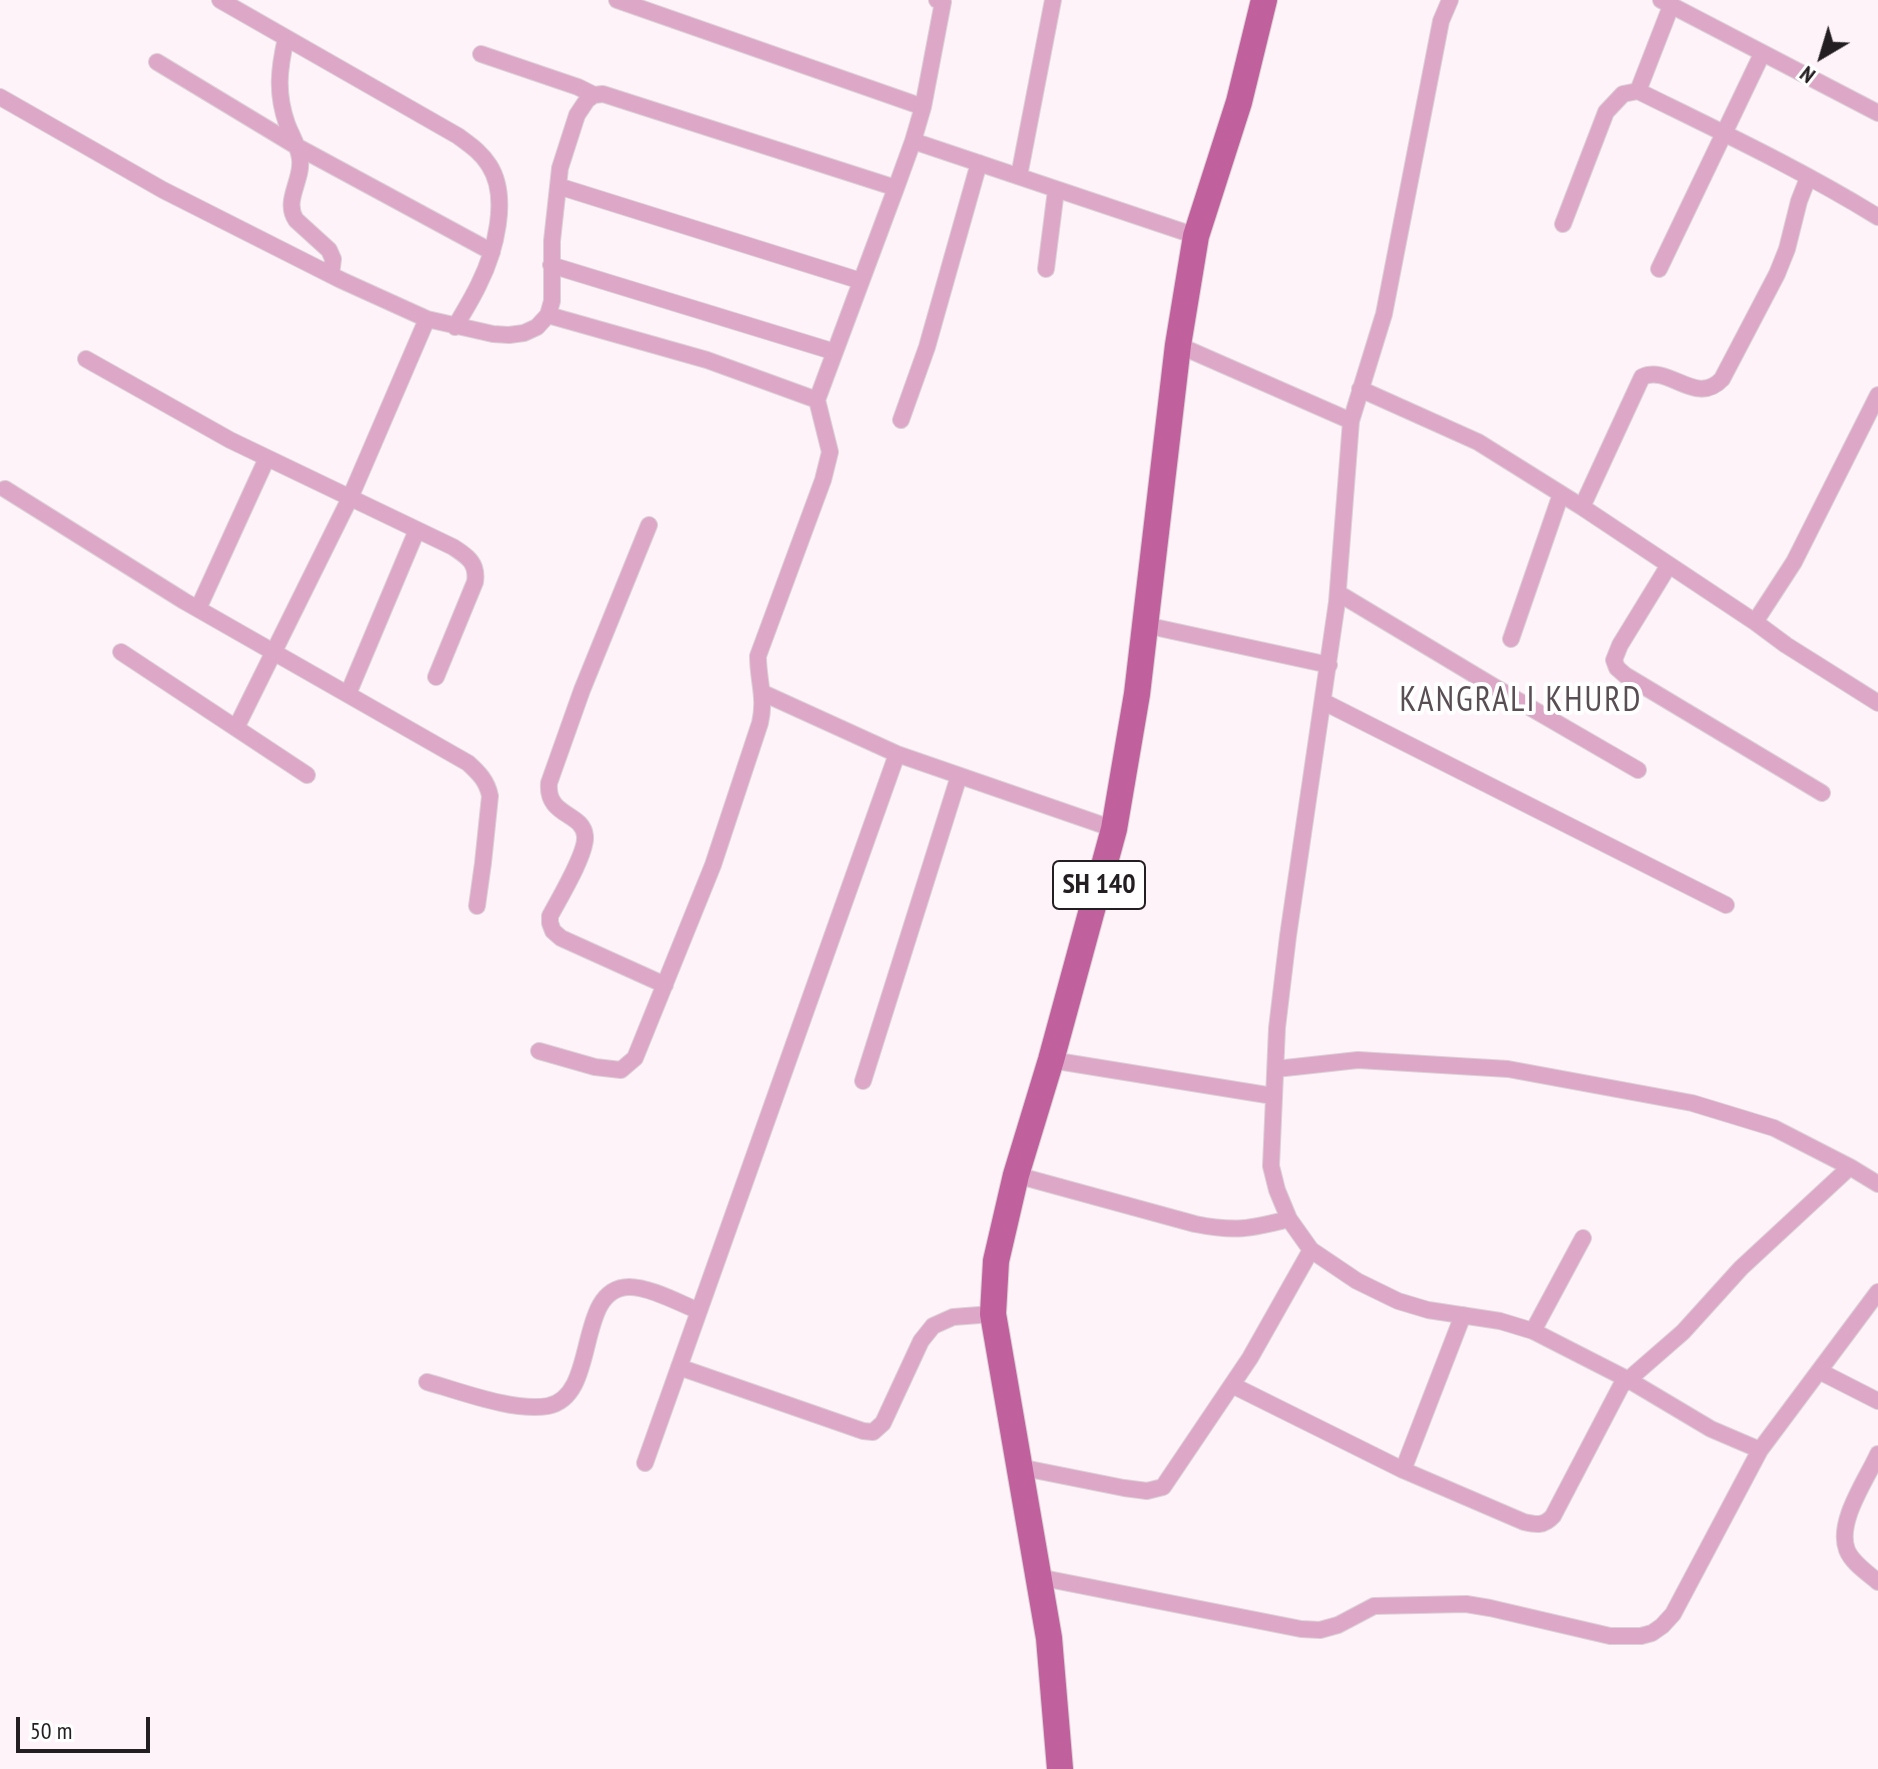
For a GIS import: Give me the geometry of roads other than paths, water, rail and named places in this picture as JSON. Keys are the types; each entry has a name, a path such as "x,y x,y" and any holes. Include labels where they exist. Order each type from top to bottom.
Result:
{"main road":[{"name":"SH 140","path":"1060,1769 1049,1638 993,1314 996,1261 1016,1175 1114,829 1137,694 1178,345 1196,236 1239,102 1264,0"}],"street":[{"path":"220,0 458,136 479,151 492,168 499,190 500,217 492,252 479,284 455,327"},
{"path":"617,0 923,107"},
{"path":"1019,176 1053,0"},
{"path":"1450,0 1441,21 1384,314 1351,421 1338,593 1277,1028 1271,1166 1289,1219 1311,1250 1357,1281 1398,1301 1428,1310 1500,1321 1533,1331 1627,1379 1711,1429 1760,1450"},
{"path":"539,1051 595,1067 621,1070 635,1058 713,865 764,708 758,656 823,480 830,452 817,400 913,141 923,107 941,1"},
{"path":"1638,91 1666,3 1878,113"},
{"path":"286,38 278,84 280,103 300,159 300,172 291,202 292,214 329,250 333,259 331,275"},
{"path":"481,54 594,95"},
{"path":"1659,269 1762,54"},
{"path":"157,62 296,146 492,252"},
{"path":"1563,224 1606,112 1623,94 1638,91 1878,217"},
{"path":"0,97 163,190 331,275 427,319 493,334 524,333 537,327 548,315 552,301 552,241 560,168 577,115 594,95 621,99 896,188"},
{"path":"913,141 1196,236"},
{"path":"901,420 927,347 979,163"},
{"path":"1582,507 1642,377 1648,374 1660,376 1703,389 1715,387 1722,379 1777,274 1808,178"},
{"path":"558,186 861,281"},
{"path":"1046,269 1056,190"},
{"path":"551,265 835,352"},
{"path":"548,315 707,360 817,400"},
{"path":"236,728 350,498 427,319"},
{"path":"1178,345 1351,421"},
{"path":"86,359 230,440 466,555 472,561 475,582 436,677"},
{"path":"1360,389 1478,442 1878,703"},
{"path":"1755,622 1794,562 1878,395"},
{"path":"198,609 267,458"},
{"path":"5,489 198,609 468,763 484,779 490,796 477,906"},
{"path":"1511,639 1561,494"},
{"path":"649,525 582,690 549,783 551,800 579,823 586,837 582,853 550,916 550,923 553,931 574,945 665,985"},
{"path":"348,694 417,530"},
{"path":"1669,565 1620,645 1614,660 1617,668 1822,793"},
{"path":"1338,593 1638,770"},
{"path":"1145,625 1329,665"},
{"path":"121,652 307,775"},
{"path":"763,693 897,754 1114,829"},
{"path":"1324,702 1726,905"},
{"path":"645,1463 897,754"},
{"path":"863,1081 959,776"},
{"path":"1051,1060 1273,1096"},
{"path":"1276,1069 1358,1060 1508,1069 1692,1103 1774,1128 1878,1184"},
{"path":"1232,1385 1403,1470 1524,1522 1541,1525 1553,1516 1616,1394 1627,1379 1699,1317 1741,1268 1850,1167"},
{"path":"1016,1175 1219,1229 1239,1230 1289,1219"},
{"path":"1533,1331 1583,1238"},
{"path":"1019,1467 1124,1488 1147,1491 1163,1487 1250,1358 1311,1250"},
{"path":"427,1382 493,1401 548,1406 562,1400 572,1390 595,1316 604,1299 615,1291 627,1287 644,1290 699,1311"},
{"path":"1038,1577 1301,1629 1320,1630 1338,1625 1374,1606 1466,1604 1610,1636 1652,1633 1673,1614 1760,1450 1878,1292"},
{"path":"679,1367 873,1432 883,1423 921,1341 933,1326 953,1317 993,1314"},
{"path":"1403,1470 1463,1315"},
{"path":"1819,1371 1878,1401"},
{"path":"1878,1454 1852,1506 1845,1535 1847,1551 1878,1582"}],"district":[{"name":"KANGRALI KHURD","path":"1521,701"}]}
